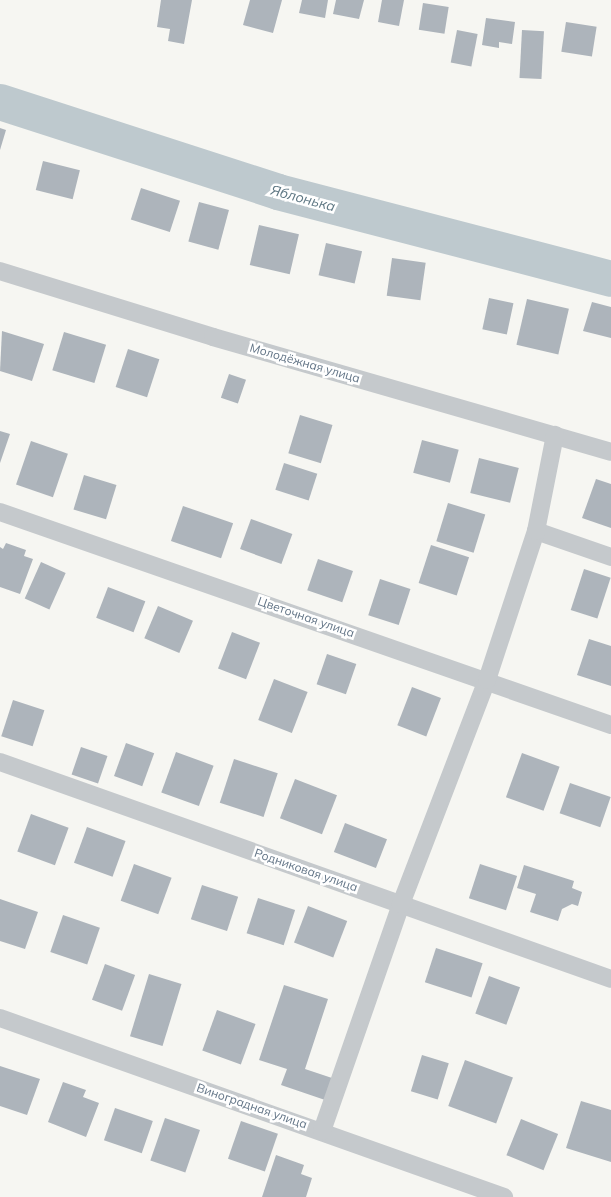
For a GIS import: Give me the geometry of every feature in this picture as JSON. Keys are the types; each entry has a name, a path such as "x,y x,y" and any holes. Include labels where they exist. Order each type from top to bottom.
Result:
{"street":[{"name":"Молодёжная улица","path":"0,271 213,337 611,452"},
{"path":"322,1130 401,904 487,680 536,531 555,435"},
{"name":"Цветочная улица","path":"0,512 487,680 611,725"},
{"path":"536,531 611,557"},
{"name":"Родниковая улица","path":"0,762 611,979"},
{"name":"Виноградная улица","path":"0,1018 322,1130 504,1197"}],"building":[{"path":"161,0 192,0 184,44 168,41 170,29 157,27"},
{"path":"250,0 282,0 273,33 243,25"},
{"path":"302,0 328,0 325,18 299,13"},
{"path":"336,0 364,0 359,19 333,14"},
{"path":"382,0 404,0 399,26 378,22"},
{"path":"423,3 449,7 444,34 419,30"},
{"path":"486,18 515,22 512,44 499,42 499,48 482,45"},
{"path":"566,22 597,27 592,56 561,52"},
{"path":"457,30 478,34 471,66 451,62"},
{"path":"522,30 544,31 541,79 519,78"},
{"path":"0,128 6,130 0,150"},
{"path":"43,161 80,170 73,199 36,190"},
{"path":"141,188 180,201 170,232 131,219"},
{"path":"199,202 229,210 218,250 188,242"},
{"path":"259,225 299,234 290,274 250,265"},
{"path":"326,243 362,251 355,283 319,275"},
{"path":"392,258 426,263 420,300 387,296"},
{"path":"489,298 513,303 507,334 482,329"},
{"path":"527,299 569,309 558,354 516,345"},
{"path":"592,302 611,307 611,338 583,331"},
{"path":"2,331 44,344 32,381 0,371"},
{"path":"64,332 106,345 94,383 52,370"},
{"path":"128,349 159,359 147,397 116,387"},
{"path":"229,374 246,380 238,403 221,398"},
{"path":"300,415 333,425 321,463 288,453"},
{"path":"0,431 10,434 0,463"},
{"path":"422,440 459,450 450,483 413,473"},
{"path":"31,441 68,454 53,497 16,484"},
{"path":"479,458 519,468 510,503 470,493"},
{"path":"284,463 317,474 309,500 275,490"},
{"path":"84,475 117,485 106,519 73,509"},
{"path":"596,479 611,484 611,528 582,518"},
{"path":"448,503 485,514 474,553 436,541"},
{"path":"183,506 233,523 221,558 171,541"},
{"path":"251,519 292,534 281,564 240,549"},
{"path":"6,543 26,550 24,556 33,559 20,594 0,587 0,547 3,549"},
{"path":"431,545 469,557 457,595 419,583"},
{"path":"318,559 353,571 342,602 307,590"},
{"path":"41,562 66,573 49,610 25,599"},
{"path":"584,569 611,578 597,619 571,610"},
{"path":"380,579 410,589 399,625 368,615"},
{"path":"108,587 145,601 134,632 96,618"},
{"path":"158,606 193,621 179,653 144,638"},
{"path":"232,632 260,643 246,679 218,668"},
{"path":"589,639 611,646 611,686 577,675"},
{"path":"327,654 356,664 346,694 317,684"},
{"path":"274,679 308,692 292,733 258,720"},
{"path":"412,687 441,698 426,736 397,725"},
{"path":"13,700 44,710 33,746 1,736"},
{"path":"126,743 154,753 142,786 114,776"},
{"path":"81,747 107,756 98,784 72,774"},
{"path":"176,752 214,766 199,806 161,792"},
{"path":"522,753 560,767 544,811 506,797"},
{"path":"234,759 278,773 264,817 220,803"},
{"path":"295,779 337,795 322,834 280,818"},
{"path":"570,783 611,797 600,827 560,813"},
{"path":"31,814 69,828 55,865 17,852"},
{"path":"345,823 387,839 376,868 334,852"},
{"path":"87,827 126,841 113,877 74,863"},
{"path":"134,864 172,878 158,914 121,901"},
{"path":"480,864 517,876 506,910 469,898"},
{"path":"524,865 574,881 572,888 582,892 578,906 572,904 562,909 558,921 530,912 536,894 517,888"},
{"path":"202,885 238,897 227,931 191,919"},
{"path":"258,898 295,910 284,945 247,933"},
{"path":"0,899 38,912 25,949 0,941"},
{"path":"308,906 347,921 333,957 294,942"},
{"path":"63,915 100,928 87,965 50,952"},
{"path":"436,948 483,963 471,997 425,982"},
{"path":"105,964 135,975 122,1011 92,1000"},
{"path":"149,974 182,984 163,1046 130,1036"},
{"path":"489,976 520,987 506,1025 475,1014"},
{"path":"284,985 328,999 305,1069 335,1079 328,1101 281,1085 287,1069 259,1060"},
{"path":"217,1010 256,1024 241,1064 202,1050"},
{"path":"422,1055 449,1063 438,1100 411,1091"},
{"path":"465,1060 513,1077 496,1123 448,1106"},
{"path":"0,1066 40,1079 27,1115 0,1106"},
{"path":"63,1082 86,1090 83,1097 99,1103 86,1137 48,1122"},
{"path":"581,1101 611,1110 611,1162 566,1148"},
{"path":"115,1108 153,1121 142,1153 104,1140"},
{"path":"165,1118 200,1130 185,1173 150,1161"},
{"path":"521,1119 558,1134 543,1170 506,1155"},
{"path":"241,1121 278,1134 265,1172 228,1159"},
{"path":"276,1155 304,1165 301,1174 312,1178 306,1197 262,1197"}],"waterway":[{"name":"Яблонька","path":"0,102 278,192 611,279"}]}
